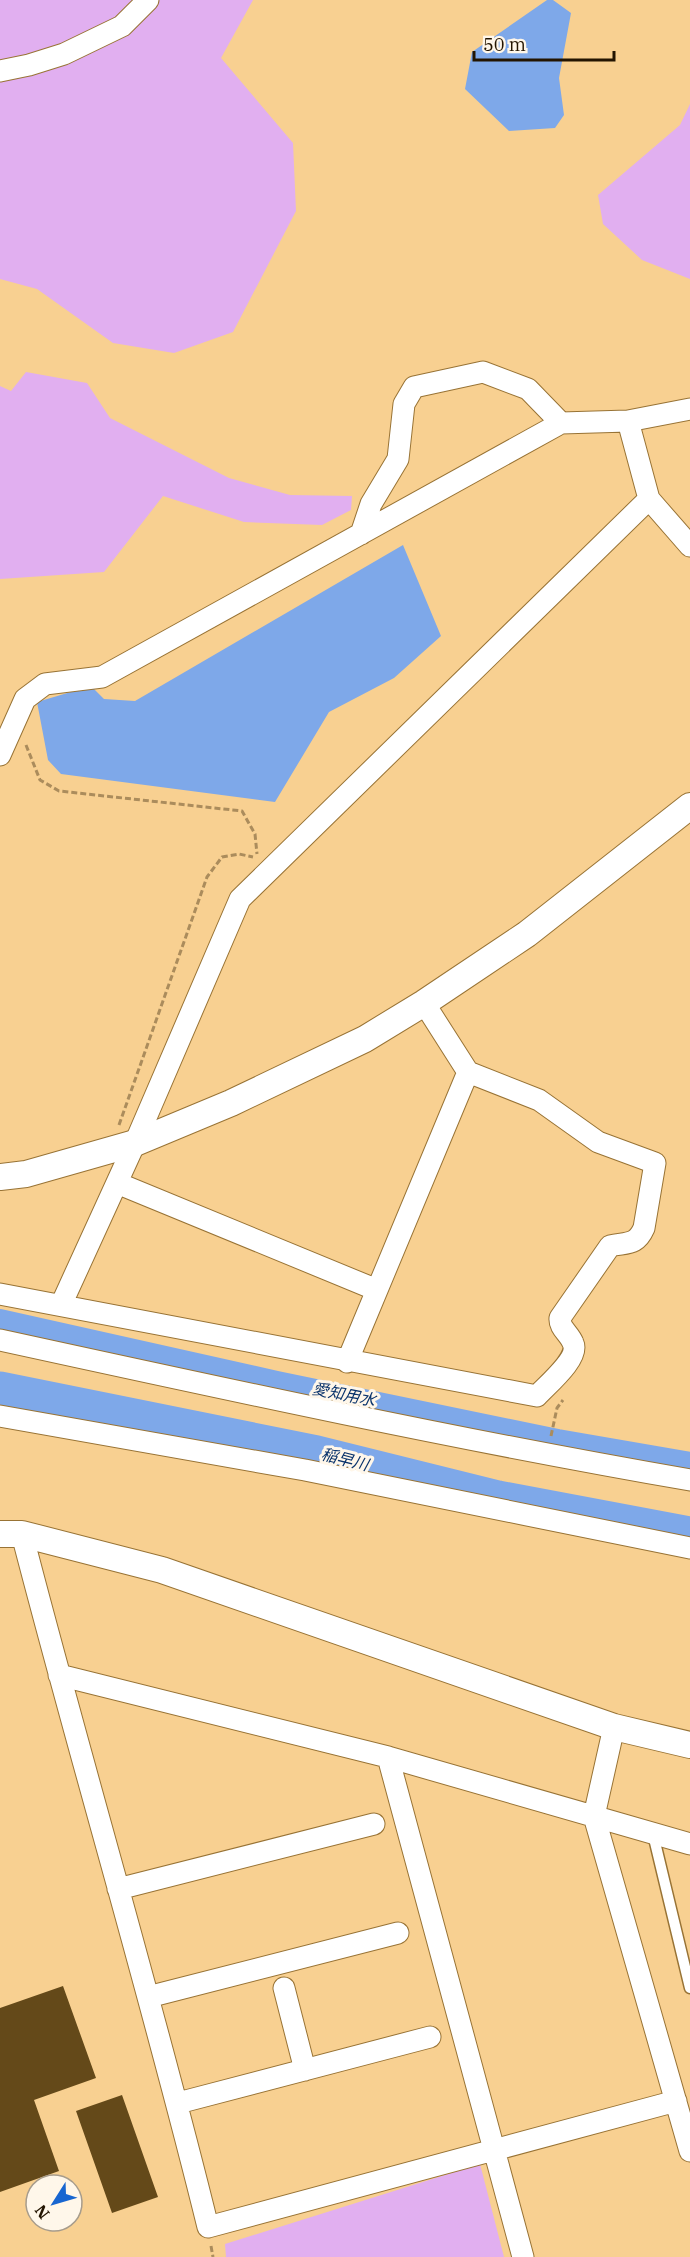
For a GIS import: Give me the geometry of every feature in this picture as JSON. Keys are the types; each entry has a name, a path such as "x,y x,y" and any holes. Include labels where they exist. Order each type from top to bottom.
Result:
{"street":[{"path":"0,72 64,54 122,26 148,0"},
{"path":"361,534 371,504 398,459 404,404 414,387 483,372 528,388 561,423"},
{"path":"0,755 25,699 45,684 102,677 561,423 628,421 690,409"},
{"path":"628,421 649,499 690,546"},
{"path":"61,1305 135,1143 240,898 649,499"},
{"path":"0,1177 26,1174 135,1143 231,1103 365,1039 424,1003 527,934 690,806"},
{"path":"0,1294 347,1362 537,1396 570,1361 575,1349 573,1342 560,1324 560,1318 610,1246 632,1242 640,1238 644,1228 655,1163 598,1142 539,1100 468,1072 424,1003"},
{"path":"347,1362 468,1072"},
{"path":"117,1183 377,1290"},
{"path":"0,1340 547,1455 690,1480"},
{"path":"0,1416 305,1470 690,1548"},
{"path":"11,1534 58,1675 178,2103 208,2227 676,2101"},
{"path":"11,1534 162,1569 614,1727 690,1745"},
{"path":"58,1675 388,1757 690,1844"},
{"path":"614,1727 594,1816 690,2151"},
{"path":"388,1757 523,2257"},
{"path":"118,1889 374,1824"},
{"path":"148,1997 398,1932"},
{"path":"284,1988 305,2070"},
{"path":"178,2103 430,2037"}],"lane":[{"path":"653,1833 690,1988"}],"path":[{"path":"16,721 40,780 59,791 243,811 255,834 258,858 239,854 222,857 207,877 111,1150"}],"shaded area":[{"path":"0,0 253,0 221,58 293,143 296,211 233,332 174,353 113,343 37,289 0,279"},
{"path":"690,104 690,279 642,260 603,224 598,195 680,125"},
{"path":"26,372 87,383 110,418 229,478 290,495 352,496 351,510 322,525 244,522 163,496 104,572 0,579 0,386 11,391"},
{"path":"480,2164 504,2257 226,2257 225,2244"}],"water":[{"path":"547,0 553,0 571,13 559,78 564,115 555,128 509,131 465,89 472,52"},
{"path":"403,545 441,636 394,678 329,712 275,802 61,774 48,760 37,702 91,686 104,699 135,701"}],"building":[{"path":"63,1986 96,2078 34,2100 59,2171 24,2173 24,2183 0,2192 0,2008"},
{"path":"122,2095 158,2197 112,2213 76,2111"}],"waterway":[{"name":"愛知用水","path":"0,1319 277,1381 558,1439 690,1462"},
{"name":"稲早川","path":"0,1388 317,1452 498,1497 690,1533"}]}
